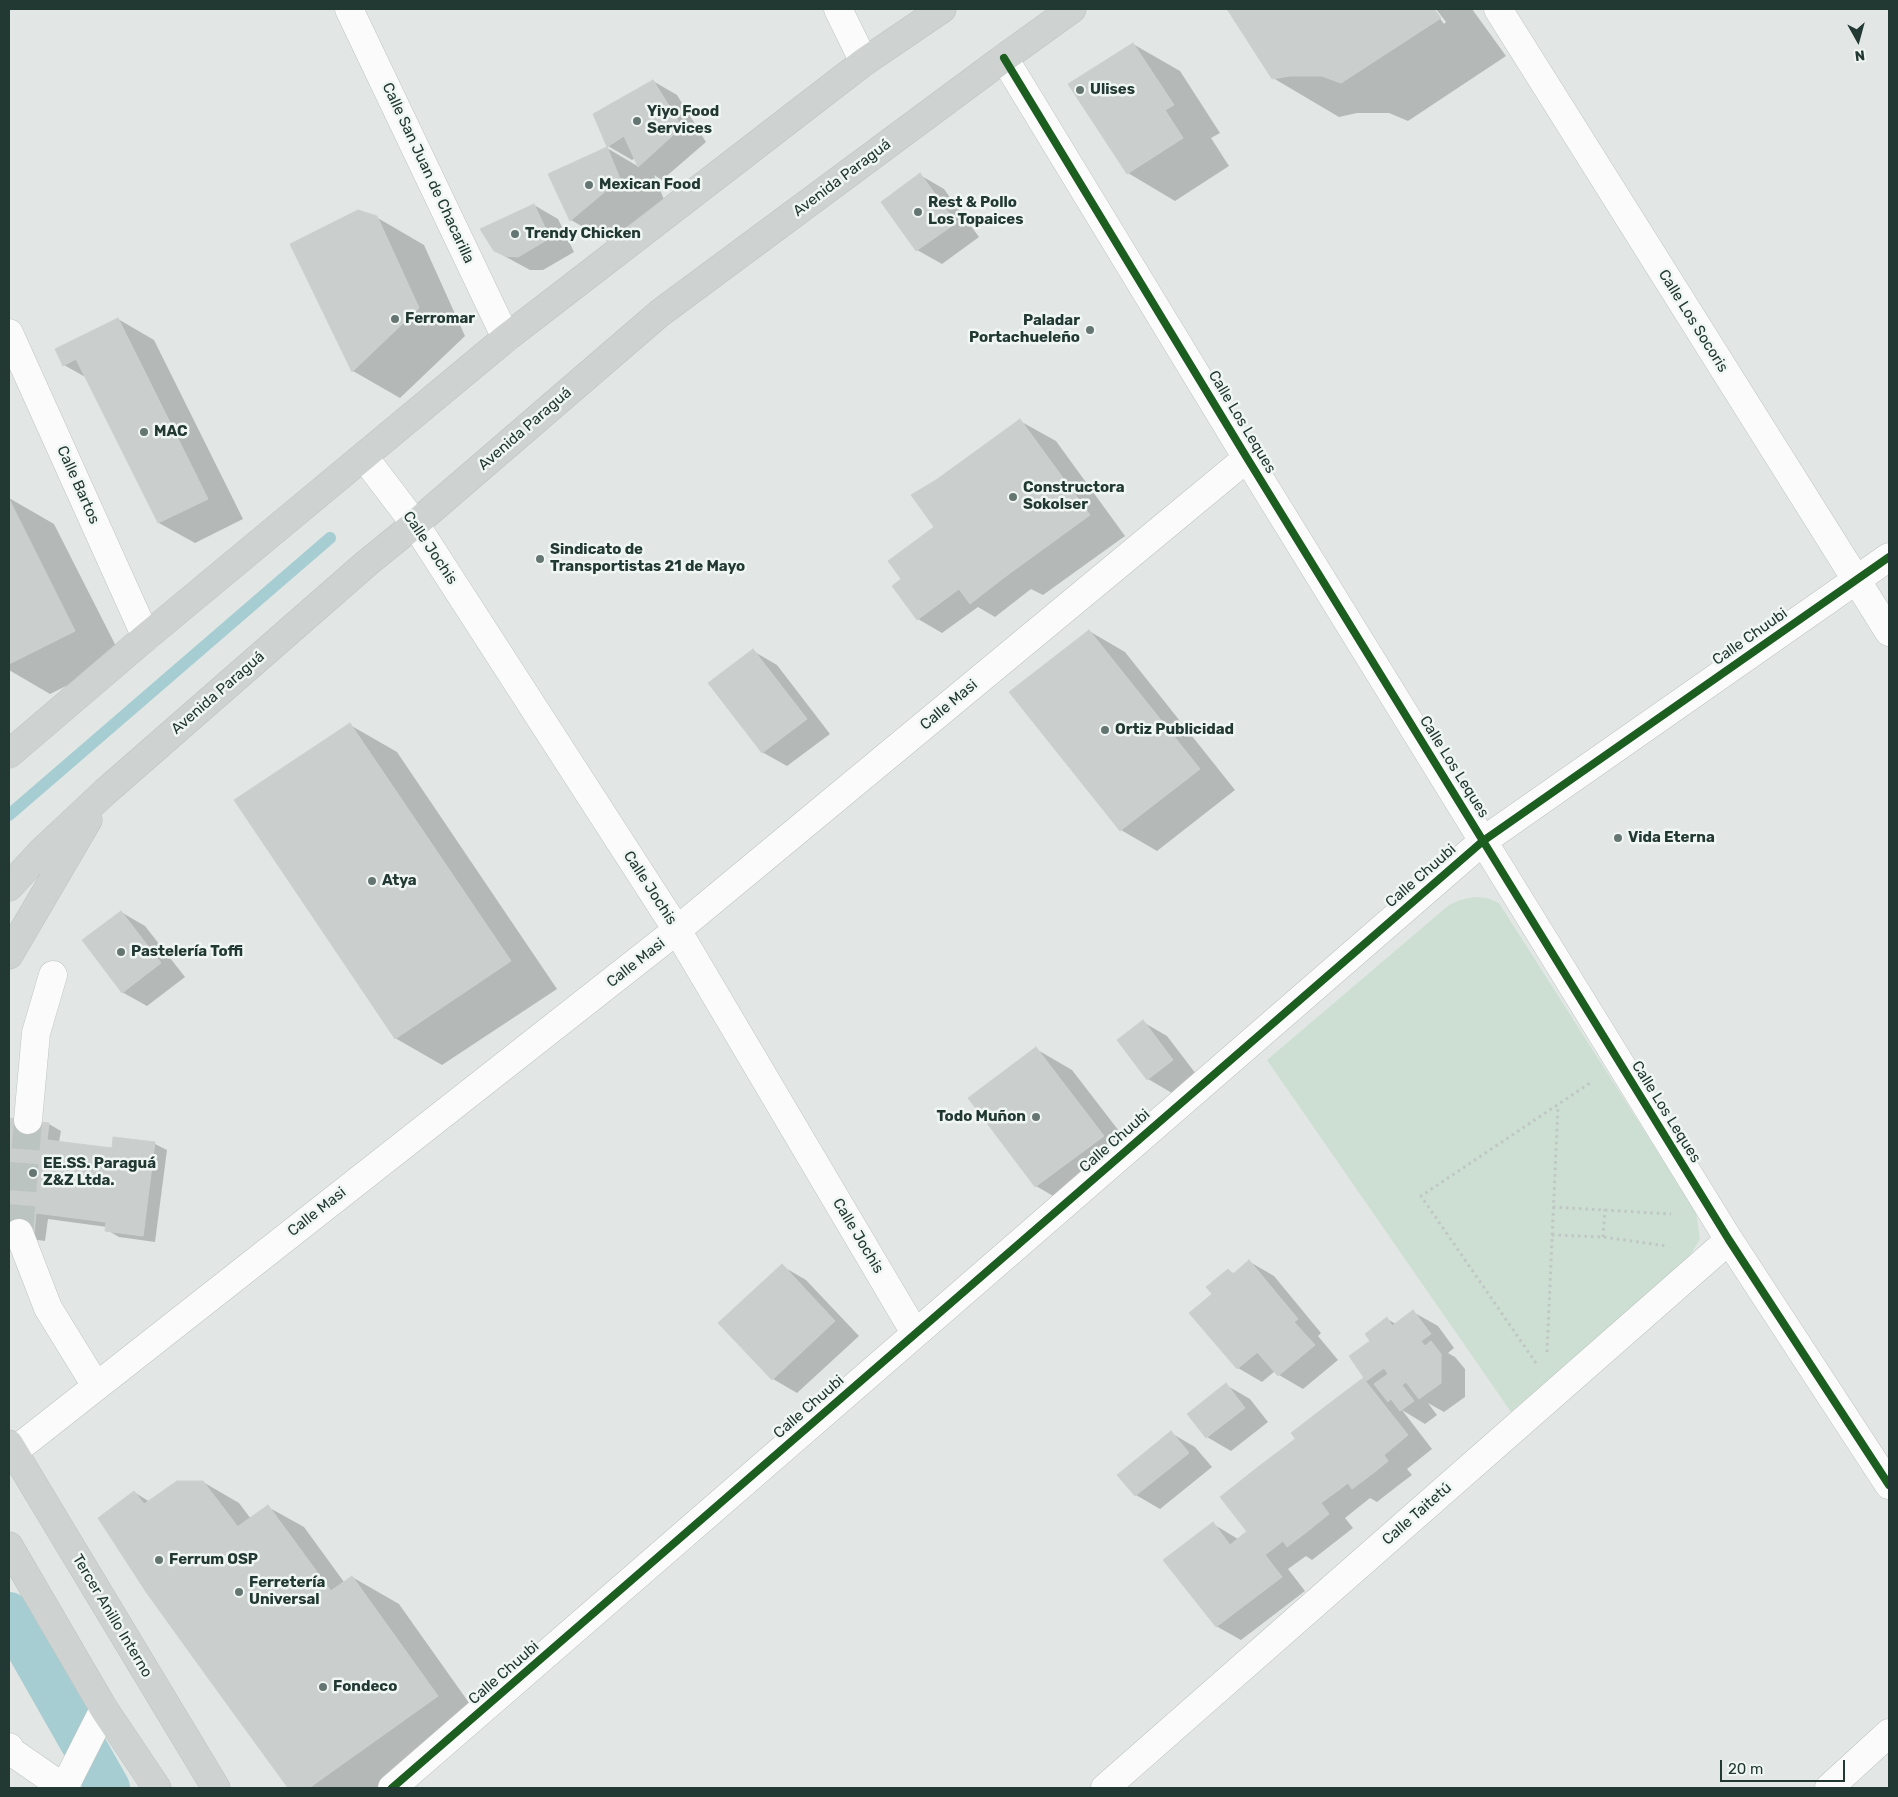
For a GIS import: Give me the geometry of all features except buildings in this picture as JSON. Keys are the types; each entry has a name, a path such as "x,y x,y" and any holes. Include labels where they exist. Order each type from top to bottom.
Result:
{"main road":[{"path":"9,754 146,637 506,338 864,62 942,9"},
{"name":"Avenida Paraguá","path":"9,886 41,852 105,792 367,563 416,524 660,313 1072,9"},
{"path":"9,955 105,792"},
{"name":"Tercer Anillo Interno","path":"11,1448 216,1788"},
{"path":"9,1546 105,1723 157,1788"},
{"path":"105,1723 175,1788"}],"street":[{"name":"Calle San Juan de Chacarilla","path":"350,9 506,338"},
{"path":"838,9 864,62"},
{"name":"Calle Los Socoris","path":"1498,9 1889,632"},
{"name":"Calle Los Leques","path":"1004,58 1247,458 1729,1240 1889,1485"},
{"name":"Calle Bartos","path":"9,333 146,637"},
{"name":"Calle Jochis","path":"364,457 416,524 677,930 915,1333"},
{"name":"Calle Masi","path":"11,1448 96,1386 677,930 1247,458"},
{"name":"Calle Chuubi","path":"392,1788 1482,841 1889,557"},
{"path":"28,1120 36,1033 53,975"},
{"path":"20,1233 48,1308 96,1386"},
{"name":"Calle Taitetú","path":"1105,1788 1729,1240"},
{"path":"9,1748 64,1788 76,1762 105,1723"},
{"path":"1829,1788 1889,1733"}],"path":[{"path":"1539,1367 1421,1196 1595,1079 1586,1065 1611,1049"},
{"path":"1553,1353 1546,1359 1558,1105"},
{"path":"1553,1207 1679,1215"},
{"path":"1603,1237 1605,1209"},
{"path":"1552,1235 1603,1237 1675,1247"}],"green space":[{"path":"1474,897 1487,898 1499,903 1696,1212 1700,1239 1689,1257 1511,1412 1267,1060 1449,905"}],"waterway":[{"path":"9,815 330,538"},
{"path":"9,1614 108,1788"}],"tunnel":[{"path":"19,1233 28,1120"}],"cycle path":[{"path":"1004,58 1247,458 1729,1240 1889,1485"},
{"path":"392,1788 1483,841 1889,557"}],"place":[{"name":"Ulises","path":"1080,90"},
{"name":"Yiyo Food Services","path":"637,121"},
{"name":"Mexican Food","path":"589,185"},
{"name":"Rest & Pollo Los Topaices","path":"918,212"},
{"name":"Trendy Chicken","path":"515,234"},
{"name":"Ferromar","path":"395,319"},
{"name":"Paladar Portachueleño","path":"1090,330"},
{"name":"MAC","path":"144,432"},
{"name":"Constructora Sokolser","path":"1013,497"},
{"name":"Sindicato de Transportistas 21 de Mayo","path":"540,559"},
{"name":"Ortiz Publicidad","path":"1105,730"},
{"name":"Vida Eterna","path":"1618,838"},
{"name":"Atya","path":"372,881"},
{"name":"Pastelería Toffi","path":"121,952"},
{"name":"Todo Muñon","path":"1036,1117"},
{"name":"EE.SS. Paraguá Z&Z Ltda.","path":"33,1173"},
{"name":"Ferrum OSP","path":"159,1560"},
{"name":"Ferretería Universal","path":"239,1592"},
{"name":"Fondeco","path":"323,1687"}]}
